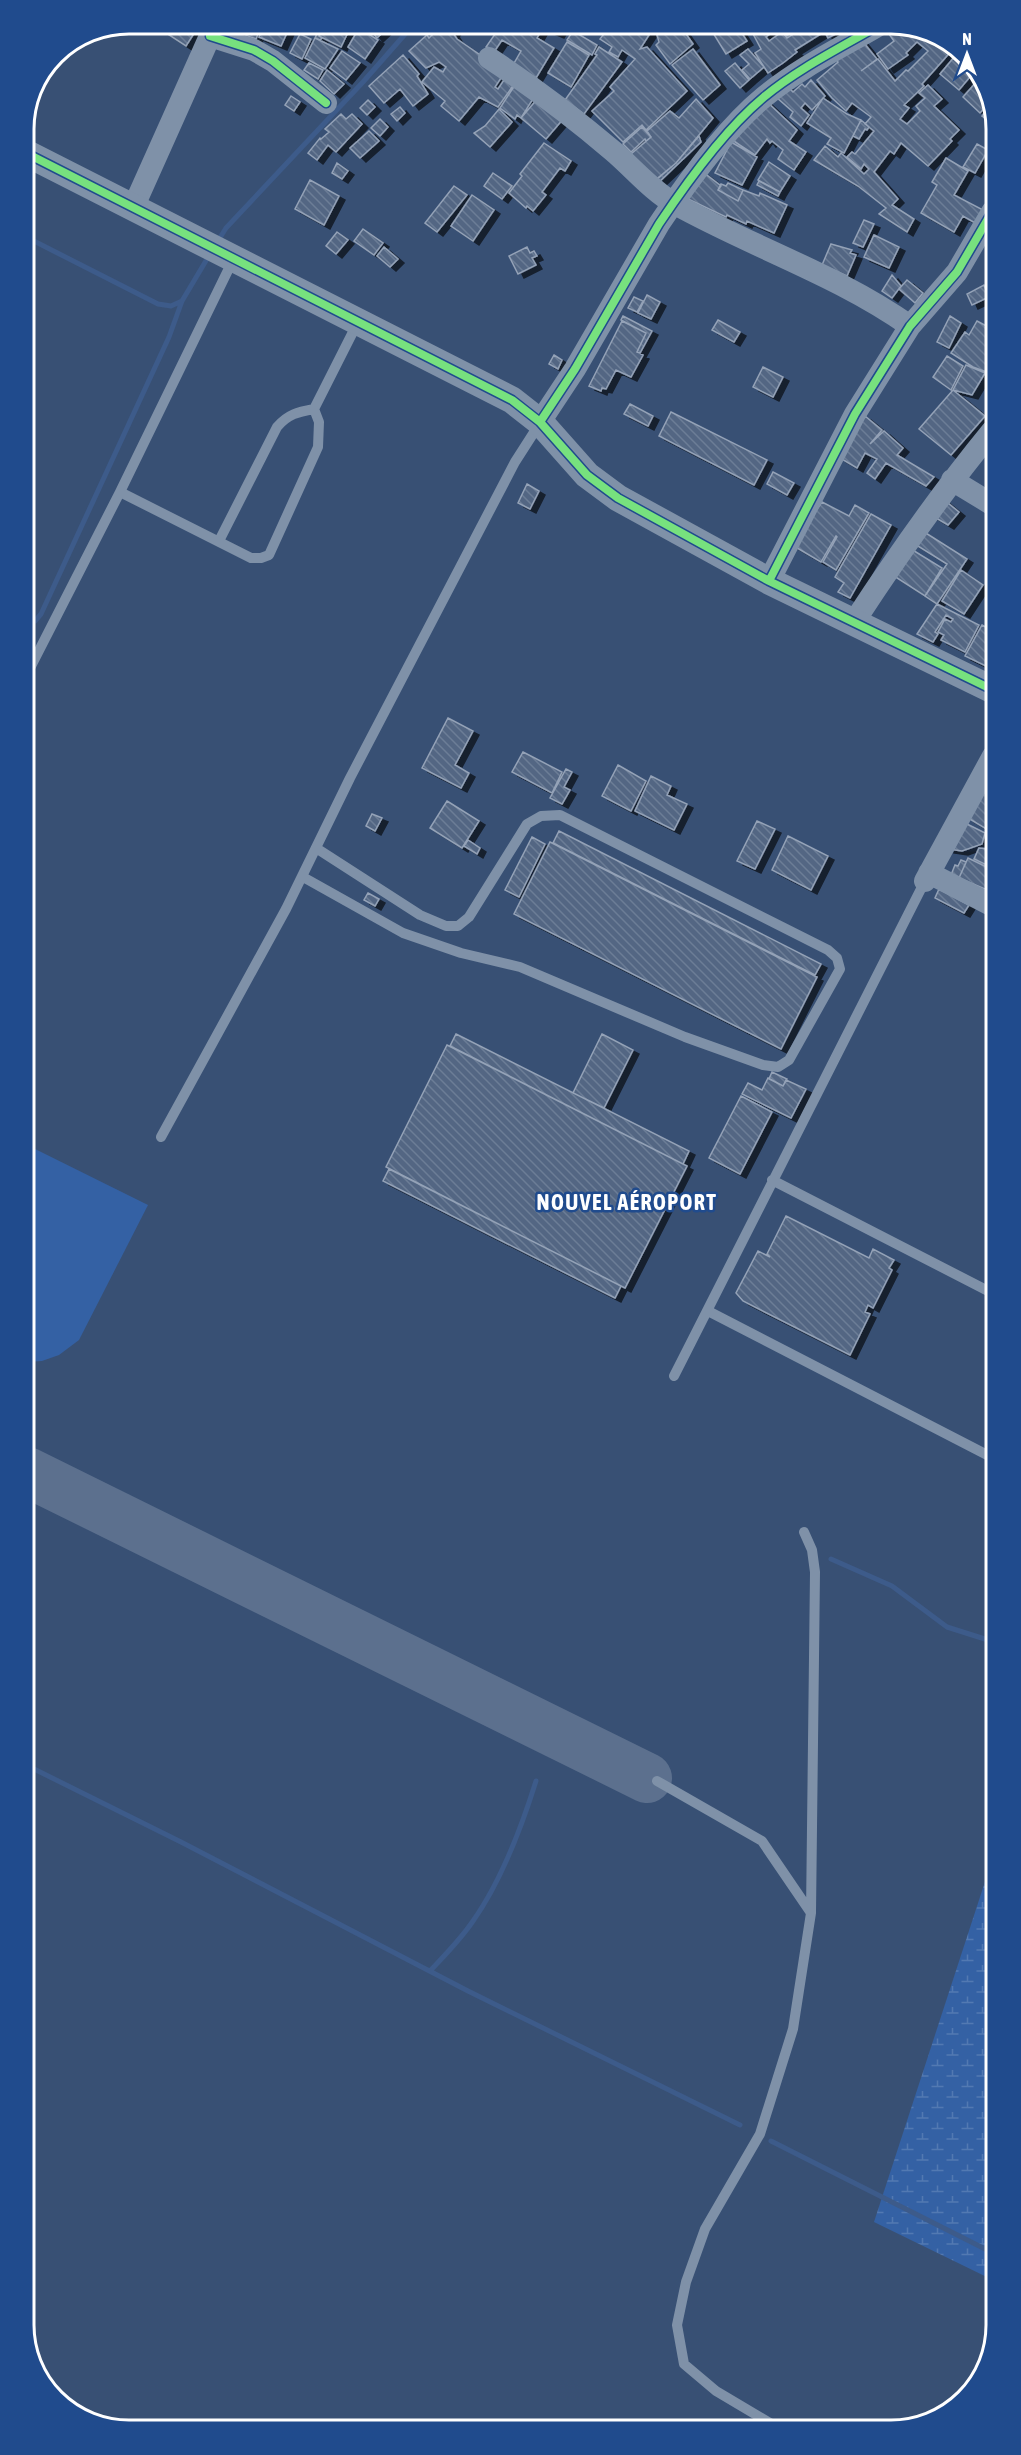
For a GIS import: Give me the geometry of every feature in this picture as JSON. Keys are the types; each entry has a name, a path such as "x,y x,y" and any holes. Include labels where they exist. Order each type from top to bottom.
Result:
{"street":[{"path":"133,208 208,34"},
{"path":"219,34 273,61 326,103"},
{"path":"540,422 575,369 673,203 736,124 765,96 812,63 862,35"},
{"path":"489,58 564,110 673,203 889,311 910,326"},
{"path":"35,158 512,400 540,422 587,475 618,498 769,581 986,687"},
{"path":"769,581 855,414 910,326 957,272 986,223"},
{"path":"854,622 896,557 952,480 986,438"},
{"path":"952,480 986,501"},
{"path":"986,769 927,877 986,903"}],"lane":[{"path":"35,659 120,492 234,258"},
{"path":"120,492 251,558 269,555 318,447 319,422 314,409 358,321"},
{"path":"219,542 277,427 284,418 296,412 314,409"},
{"path":"161,1137 303,877 350,778 510,472 540,422"},
{"path":"303,877 403,933 461,953 520,967 685,1036 763,1065 778,1067 789,1060 840,969 837,958 828,950 560,815 541,816 527,824 469,916 459,926 446,926 420,915 316,848"},
{"path":"674,1376 927,877"},
{"path":"772,1180 986,1290"},
{"path":"708,1311 986,1454"},
{"path":"764,2420 716,2391 684,2364 677,2325 686,2282 705,2229 760,2134 793,2029 811,1913 815,1572 812,1550 804,1532"},
{"path":"657,1781 762,1841 811,1913"}],"green space":[{"path":"35,1149 148,1205 79,1340 59,1355 34,1362"},
{"path":"986,1879 986,2277 874,2222"}],"building":[{"path":"168,34 194,34 186,46"},
{"path":"243,34 258,34 256,39"},
{"path":"260,34 286,34 281,46 259,37"},
{"path":"300,34 311,39 302,59 290,53"},
{"path":"317,34 320,34 322,38 320,40 315,38"},
{"path":"320,34 347,34 341,47 319,36"},
{"path":"355,34 369,34 378,40 365,59 348,47"},
{"path":"433,34 454,34 457,39 505,72 495,87 498,89 508,74 517,80 498,107 479,97 459,121 441,106 445,101 422,82 434,67 443,72 446,67 439,62 426,68 409,51 427,35 429,38"},
{"path":"495,34 539,35 537,38 554,48 536,78 513,65 521,51 502,40 494,52 486,47"},
{"path":"571,35 579,35 597,45 592,55 567,40"},
{"path":"603,35 649,35 640,49 647,47 687,91 646,130 642,125 623,142 592,111 614,91 610,87 635,59 622,50 618,57 609,52 612,47 600,39"},
{"path":"657,35 687,35 693,44 670,64 656,45 659,42"},
{"path":"714,35 743,35 747,41 726,54"},
{"path":"754,35 769,35 766,37 769,41 778,35 784,35 787,38 792,35 819,35 795,50 797,52 768,73 755,53 761,49"},
{"path":"890,35 916,38 937,46 937,67 922,84 924,86 904,105 909,108 900,119 907,124 920,111 916,106 925,98 919,93 928,85 942,99 934,106 959,130 950,139 952,141 928,166 901,143 894,154 890,151 874,172 898,199 892,205 914,219 907,232 879,214 886,208 858,186 814,160 825,146 838,157 841,153 864,174 869,169 864,164 861,169 847,157 852,152 855,154 874,131 865,124 871,117 852,103 846,111 817,80 838,62 834,56 860,38 877,59 861,71 878,59 895,81 928,51 917,42 906,53 908,55 888,69 877,54 894,41"},
{"path":"315,38 338,49 325,69 305,58"},
{"path":"567,42 589,55 571,87 548,73"},
{"path":"599,47 622,62 584,114 565,100 597,55 595,54"},
{"path":"693,49 720,85 703,100 672,65"},
{"path":"748,49 764,67 750,79 742,70 749,64 740,55"},
{"path":"342,51 360,63 346,80 330,68"},
{"path":"403,55 419,74 417,76 428,94 413,106 400,89 384,103 369,86"},
{"path":"309,63 323,70 318,79 304,70"},
{"path":"735,63 749,80 740,88 725,71"},
{"path":"327,70 344,84 334,94 320,81"},
{"path":"811,80 825,96 812,110 805,103 801,108 809,115 801,126 790,117 793,112 776,97 787,86 793,92 802,84 805,87"},
{"path":"517,82 536,94 521,118 517,115 515,119 500,108"},
{"path":"952,84 964,84 959,90"},
{"path":"974,84 984,108 980,113 963,97"},
{"path":"291,96 300,102 294,111 285,105"},
{"path":"539,97 564,118 546,139 521,118"},
{"path":"823,98 847,114 861,120 844,153 827,144 831,138 807,123"},
{"path":"696,99 713,118 676,163 654,181 631,154 651,137 647,131 670,111 679,118"},
{"path":"368,100 375,107 367,115 360,108"},
{"path":"765,100 797,130 789,141 806,152 794,170 778,159 783,150 772,141 770,143 767,139 755,155 732,140"},
{"path":"400,107 405,113 397,121 391,114"},
{"path":"499,109 512,122 490,147 474,133 485,126"},
{"path":"341,114 346,119 352,114 362,124 336,152 328,145 317,160 308,153 320,138 329,132 325,129"},
{"path":"380,119 388,127 380,136 371,128"},
{"path":"861,120 869,127 859,139 853,136"},
{"path":"642,127 651,137 646,141 645,139 631,152 623,144"},
{"path":"369,131 379,141 360,158 350,148"},
{"path":"699,136 701,142 658,183 655,181 676,163"},
{"path":"731,142 757,157 742,185 715,173"},
{"path":"544,143 571,161 565,171 560,168 542,192 546,195 533,211 509,193 522,176 520,174"},
{"path":"977,144 986,149 986,154 975,173 963,167"},
{"path":"946,158 968,171 954,195 985,211 977,224 963,216 954,232 921,213 937,185 932,182"},
{"path":"769,162 790,176 780,192 758,180"},
{"path":"337,163 348,171 342,179 332,173"},
{"path":"703,172 721,186 718,190 738,201 743,190 759,196 760,193 787,205 774,233 747,221 746,224 727,215 726,217 688,199"},
{"path":"493,173 512,186 502,199 484,186"},
{"path":"310,180 339,196 324,225 295,209"},
{"path":"759,181 780,192 778,196 757,185"},
{"path":"728,183 743,190 738,201 718,190 721,184 726,186"},
{"path":"454,186 467,195 437,232 425,223"},
{"path":"472,195 494,210 473,241 451,226"},
{"path":"864,220 874,224 863,247 853,243"},
{"path":"363,229 383,243 374,255 354,241"},
{"path":"337,232 348,240 336,254 326,246"},
{"path":"874,235 899,247 889,268 864,257"},
{"path":"831,244 852,250 850,253 856,255 847,276 822,265"},
{"path":"384,247 398,259 390,267 377,256"},
{"path":"527,247 530,253 534,251 537,256 532,258 536,265 518,274 509,256"},
{"path":"892,275 901,286 892,298 882,291"},
{"path":"907,280 923,293 915,303 899,289"},
{"path":"984,285 986,298 972,305 967,294"},
{"path":"647,295 660,302 651,319 638,313"},
{"path":"634,297 643,301 637,312 628,308"},
{"path":"623,316 652,331 640,353 637,352 646,333 621,320"},
{"path":"950,316 961,323 949,348 937,342"},
{"path":"718,320 740,332 734,342 712,330"},
{"path":"622,321 646,333 637,352 643,355 631,377 616,370 606,389 602,388 601,391 589,386"},
{"path":"977,321 986,326 986,372 973,367 951,353 965,332 969,335"},
{"path":"554,355 562,360 558,369 549,364"},
{"path":"947,356 963,366 951,390 933,377"},
{"path":"966,365 985,373 972,395 953,390"},
{"path":"763,367 783,377 773,397 753,387"},
{"path":"953,390 985,416 951,455 919,429"},
{"path":"630,404 653,416 648,426 624,414"},
{"path":"671,412 767,460 754,485 659,436"},
{"path":"865,416 882,430 870,444 884,431 903,448 897,455 934,477 926,486 886,463 875,479 867,473 877,459 865,453 857,468 840,458"},
{"path":"773,472 794,483 787,495 767,484"},
{"path":"527,484 539,491 530,509 518,503"},
{"path":"943,499 959,512 948,525 931,515"},
{"path":"822,502 849,516 855,505 869,513 836,570 823,562 836,536 821,562 792,545"},
{"path":"871,514 891,525 850,598 838,592 844,583 835,577"},
{"path":"921,530 967,559 937,604 925,596 947,564 913,543"},
{"path":"911,549 942,568 925,596 894,576"},
{"path":"961,570 983,585 964,614 942,601"},
{"path":"937,604 979,625 965,652 941,640 944,635 938,632 945,619 951,622 953,619 946,615 935,632 938,634 933,642 917,634"},
{"path":"982,625 986,627 986,666 965,656"},
{"path":"448,718 473,731 455,765 469,773 461,788 422,768"},
{"path":"523,752 562,772 552,793 512,772"},
{"path":"618,765 646,781 631,811 602,796"},
{"path":"566,769 572,772 564,787 570,790 562,804 550,798"},
{"path":"651,776 671,786 667,795 687,804 674,830 635,811"},
{"path":"986,789 986,829 968,818"},
{"path":"447,801 479,821 462,848 430,828"},
{"path":"372,814 382,818 375,831 366,826"},
{"path":"959,820 985,833 982,844 962,851 948,849"},
{"path":"757,821 775,829 755,869 737,861"},
{"path":"559,831 821,964 815,975 553,843"},
{"path":"788,836 828,856 811,890 772,870"},
{"path":"532,837 545,844 519,897 505,890"},
{"path":"468,840 480,848 477,854 464,846"},
{"path":"550,842 817,977 781,1049 514,914"},
{"path":"979,848 986,849 986,865 974,859"},
{"path":"968,858 986,867 986,889 959,878"},
{"path":"961,860 966,862 959,878 951,875 955,865 958,866"},
{"path":"939,889 969,905 964,913 935,898"},
{"path":"368,893 379,899 375,906 364,900"},
{"path":"456,1034 689,1151 683,1164 450,1046"},
{"path":"602,1034 633,1050 604,1108 573,1093"},
{"path":"447,1045 687,1166 625,1288 386,1167"},
{"path":"772,1072 787,1079 783,1086 769,1079"},
{"path":"768,1078 783,1086 786,1080 806,1089 791,1118 742,1094 748,1083 762,1090"},
{"path":"741,1096 772,1112 740,1174 709,1158"},
{"path":"389,1169 621,1286 615,1298 383,1181"},
{"path":"786,1216 869,1258 873,1249 894,1260 889,1268 892,1270 873,1308 868,1305 865,1312 870,1314 850,1355 743,1301 736,1293 758,1251 770,1257 767,1254"}],"waterway":[{"path":"218,241 226,228 405,34"},
{"path":"35,242 158,304 171,306 182,301"},
{"path":"35,621 41,614 169,337 182,301 210,254"},
{"path":"960,849 979,849 986,846"},
{"path":"831,1559 892,1586 947,1627 986,1639"},
{"path":"34,1769 181,1842 468,1991 740,2125"},
{"path":"430,1971 468,1928 493,1889 517,1836 536,1781"},
{"path":"771,2141 986,2249"}],"taxiway":[{"path":"34,1476 647,1778"}],"cycle path":[{"path":"540,422 575,369 659,224 721,140 749,110 777,86 862,35"},
{"path":"210,36 254,50 273,61 326,103"},
{"path":"35,158 512,400 540,422 587,475 618,498 769,581 986,687"},
{"path":"769,581 855,414 910,326 957,272 986,222"}],"district":[{"name":"NOUVEL AÉROPORT","path":"627,1202"}]}
